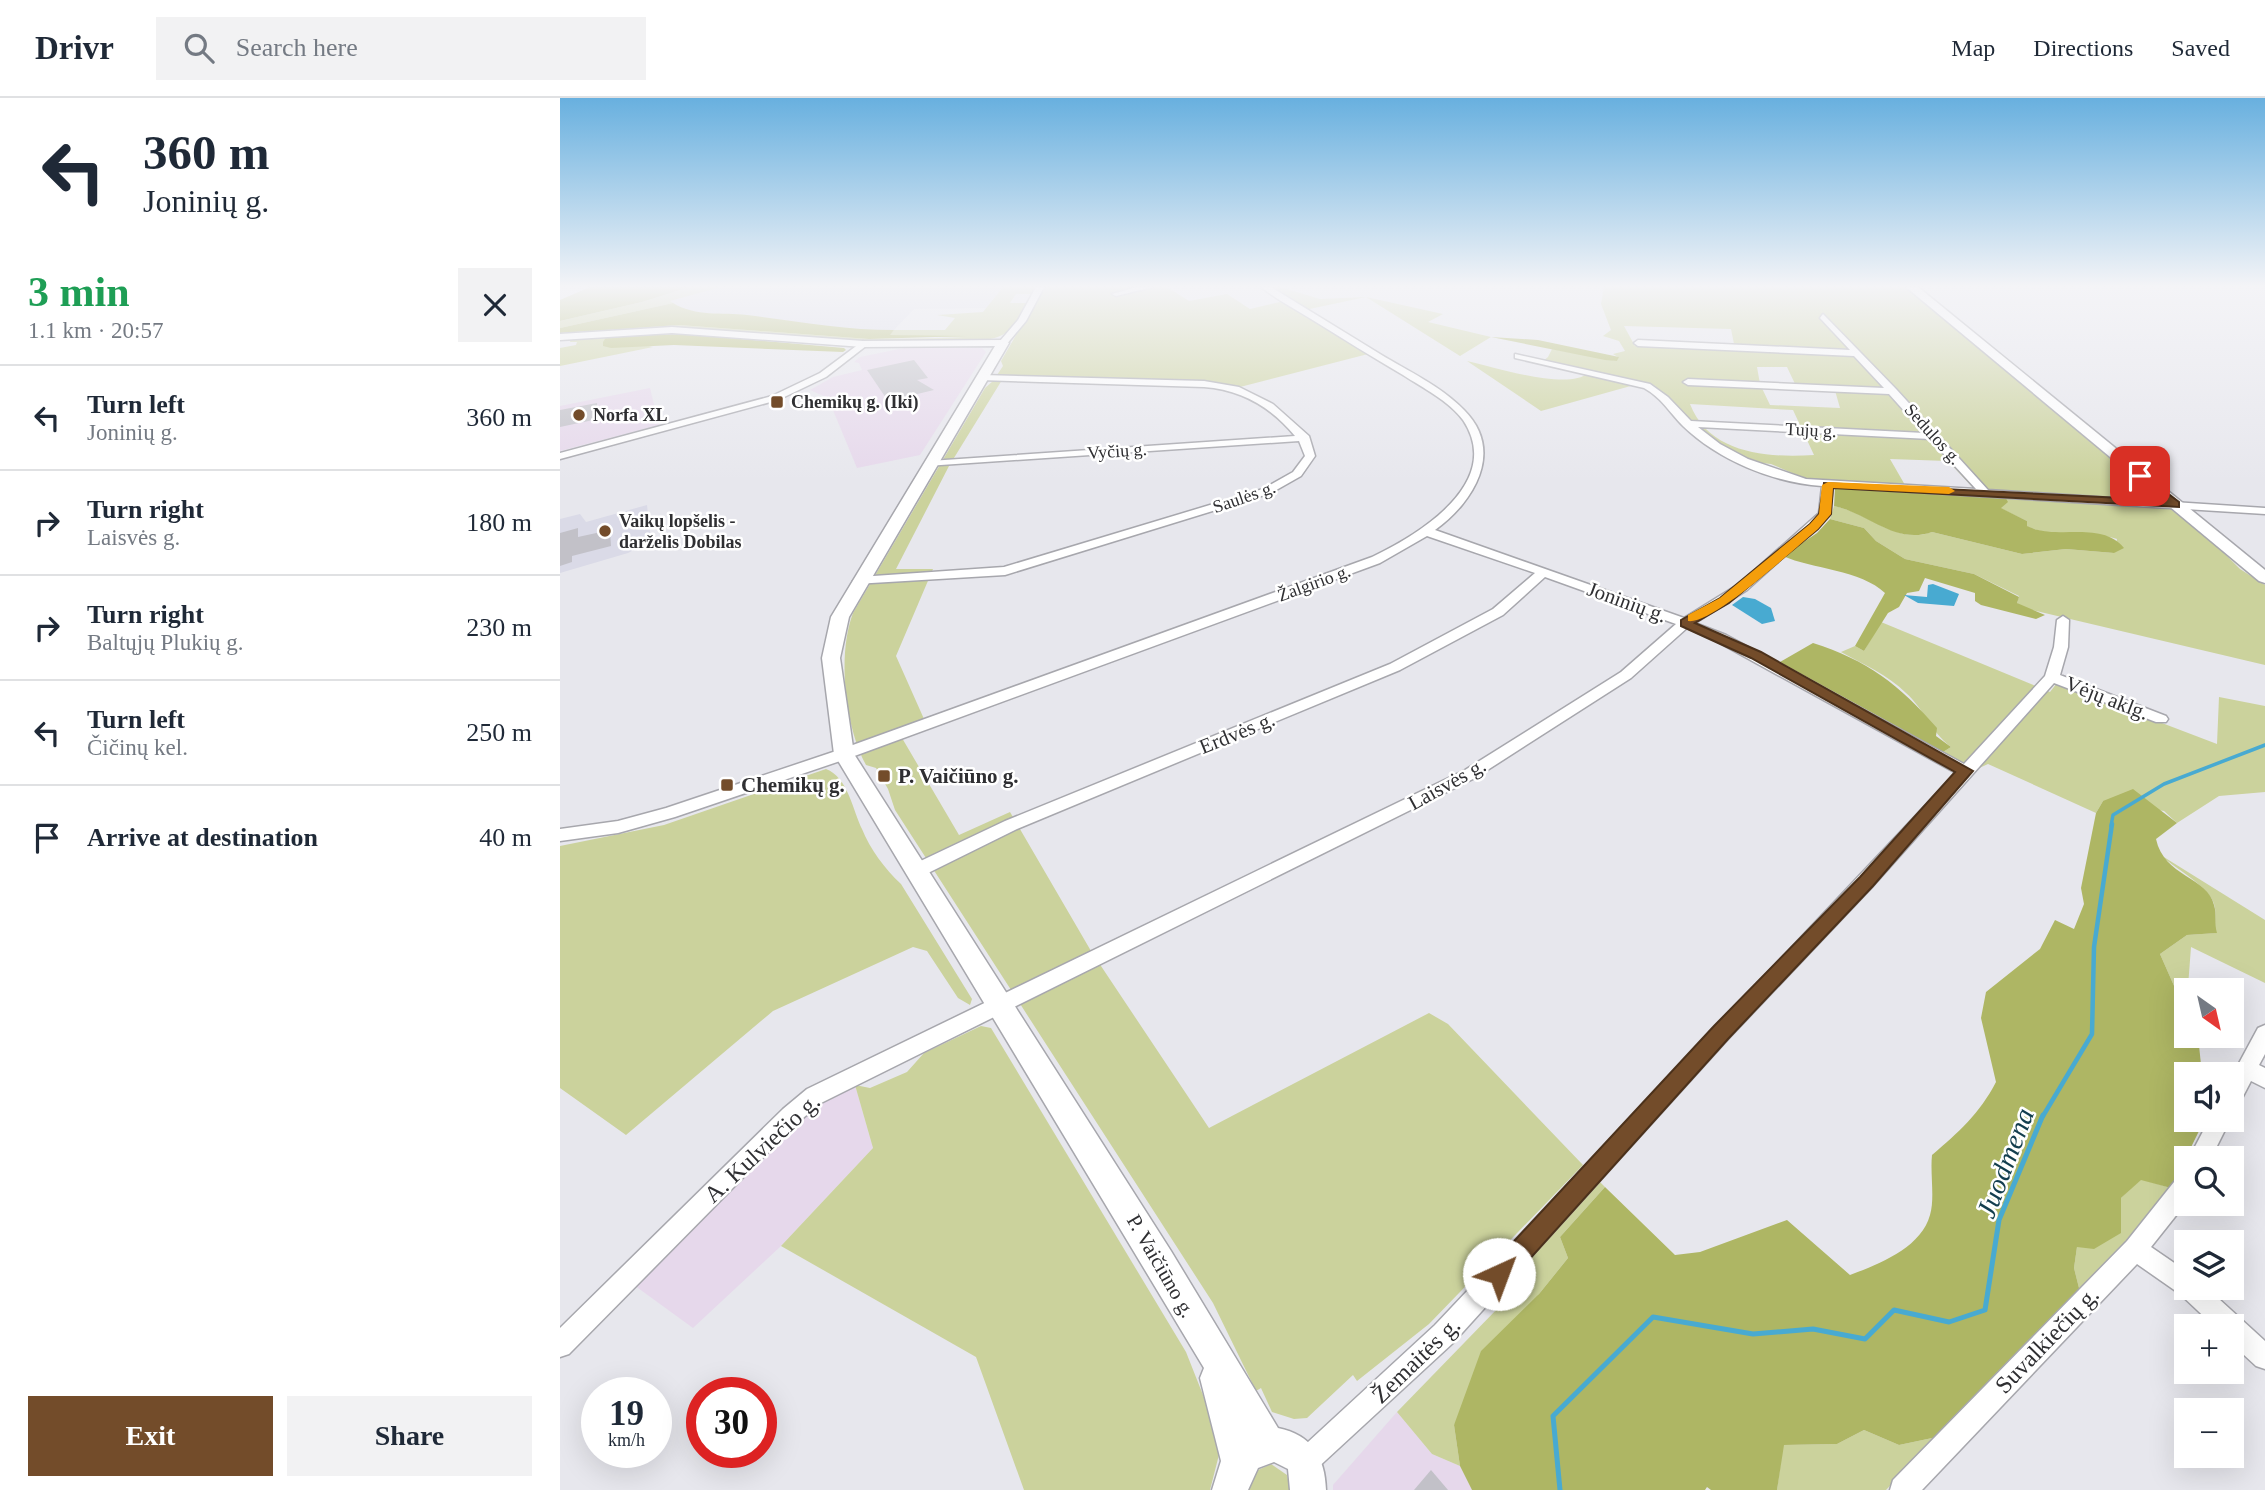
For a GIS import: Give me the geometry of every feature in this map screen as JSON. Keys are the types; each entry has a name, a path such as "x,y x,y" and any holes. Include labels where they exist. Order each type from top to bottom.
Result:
{"main road":[{"name":"P. Vaičiūno g.","path":"998,352 840,617 831,650 834,702 844,754 1001,1003 1267,1443"},
{"path":"1990,352 2265,578"},
{"name":"P. Vaičiūno g.","path":"1209,1349 1234,1477"},
{"path":"1234,1477 1251,1450 1267,1443 1288,1447 1306,1476"}],"street":[{"path":"560,456 772,399 815,380 852,352"},
{"name":"Žalgirio g.","path":"844,754 1377,560 1428,532 1467,492 1476,475 1478,445 1468,422 1451,403 1371,352"},
{"path":"1832,352 1855,353"},
{"name":"Sedulos g.","path":"1855,353 1984,492"},
{"path":"1518,356 1647,386 1659,393 1687,424 1725,453 1778,475 1828,485 1984,492 2265,512"},
{"path":"983,378 1204,384 1238,389 1256,397 1305,438"},
{"path":"1688,382 1893,391"},
{"name":"Tujų g.","path":"1687,424 1934,436"},
{"name":"Vyčių g.","path":"930,464 1305,438"},
{"name":"Saulės g.","path":"859,582 1005,571 1267,491 1297,474 1306,464 1310,456 1305,438"},
{"name":"Laisvės g.","path":"1001,1003 1470,774 1626,676 1685,623 1724,601 1825,514 1828,485"},
{"name":"Joninių g.","path":"1428,532 1685,623 1756,655 1965,771"},
{"name":"Erdvės g.","path":"916,872 1011,825 1395,667 1498,612 1544,571"},
{"name":"Žemaitės g.","path":"1306,1476 1340,1432 1444,1334 1721,1033 1866,882 2052,677 2061,647 2063,620"},
{"name":"Vėjų aklg.","path":"2052,677 2161,719"},
{"path":"560,835 642,822 844,754"},
{"name":"A. Kulviečio g.","path":"560,1345 790,1116 814,1096 1001,1003"},
{"path":"2256,1074 2265,1034"},
{"name":"Suvalkiečių g.","path":"1905,1489 2135,1249 2174,1200"},
{"path":"2135,1249 2174,1278"},
{"path":"2201,1300 2217,1314"},
{"path":"2244,1338 2265,1357"}],"shaded area":[{"path":"885,352 986,352 920,455 857,468 828,398 810,390 833,377 862,370 859,363 854,362 860,357"},
{"path":"650,388 659,425 560,451 560,406"},
{"name":"Vaikų lopšelis - darželis Dobilas","path":"647,505 651,541 628,553 560,573 560,519 580,514 586,522"},
{"path":"855,1085 873,1148 781,1246 693,1328 616,1272 808,1087"},
{"path":"1397,1412 1432,1454 1460,1466 1472,1490 1333,1490 1333,1485"}],"green space":[{"path":"560,352 629,352 560,366"},
{"path":"1006,352 1368,354 1240,387 1209,382 999,376 997,375 1003,366 1001,361"},
{"path":"1551,352 1568,352 1617,361 1618,357 1613,354 1983,352 2163,501 1975,490 1948,461 1890,459 1905,485 1806,479 1771,464 1752,462 1715,443 1655,386 1645,382 1541,411 1467,361 1530,376 1564,380 1588,373 1541,363","holes":["1757,367 1787,367 1796,386 1834,387 1840,408 1770,405 1760,384","1690,404 1793,410 1814,455 1760,453 1725,443 1699,421"]},
{"path":"1565,352 1595,352 1619,357 1617,361"},
{"path":"1002,380 949,466 896,569 933,569 896,656 928,728 902,738 959,835 1010,812 1091,951 1209,1128 1429,1013 1448,1024 1583,1165 1429,1324 1357,1381 1353,1375 1307,1418 1294,1419 1272,1412 1261,1388 1256,1391 1213,1303 895,810 888,789 876,768 866,765 853,731 848,711 845,649 853,613 985,388 993,381"},
{"path":"1846,487 2004,495 2008,502 2001,508 2027,521 2027,526 2051,532 2103,535 2124,548 2114,553 2066,549 2022,554 1932,532 1906,534 1834,506 1835,489"},
{"path":"2004,495 2169,508 2210,539 2240,569 2265,585 2265,665 2023,608 2017,603 2019,596 1974,574 1905,559 1876,541 1864,528 1830,519 1834,506 1894,531 1919,535 1932,532 2022,554 2066,549 2114,553 2117,539 2048,532 2026,526 2027,521 2000,508"},
{"path":"1830,519 1864,528 1876,541 1905,559 1974,574 2019,597 2017,603 2045,615 2036,619 1981,605 1975,601 1975,593 1925,578 1919,591 1907,593 1899,607 1888,613 1864,651 1855,646 1885,593 1863,579 1783,556 1817,533"},
{"path":"1881,622 2050,692 2057,683 2217,744 2219,697 2265,706 2265,792 2219,796 2177,823 2164,811 2103,801 2096,813 1988,764 1975,770 1943,752 1951,747 1899,687 1875,670 1841,652 1855,646 1864,651"},
{"path":"1813,643 1850,657 1896,687 1937,728 1936,736 1951,747 1943,752 1780,662"},
{"path":"826,769 840,779 845,787 869,844 901,884 972,999 970,1005 958,998 927,951 913,947 773,1011 626,1135 560,1088 560,846 664,825"},
{"path":"2133,789 2177,823 2156,839 2168,861 2204,888 2210,896 2215,908 2217,933 2187,935 2160,954 2174,986 2174,1048 2199,1048 2201,1062 2174,1062 2174,1132 2199,1132 2192,1146 2174,1146 2174,1182 2171,1188 2141,1180 2121,1198 2121,1233 2094,1249 2077,1247 2074,1268 2080,1292 1937,1437 1899,1445 1864,1430 1837,1444 1784,1445 1777,1490 1711,1490 1707,1487 1705,1490 1472,1490 1460,1466 1454,1425 1481,1351 1539,1294 1568,1258 1560,1237 1605,1187 1675,1255 1700,1252 1787,1220 1850,1275 1898,1253 1918,1237 1930,1215 1932,1155 1968,1122 1996,1082 1981,1018 1986,992 2040,949 2055,920 2074,929 2084,904 2081,888 2096,813 2103,801"},
{"path":"2159,854 2265,920 2265,983 2191,947 2189,978 2174,978 2174,986 2160,954 2187,935 2216,933 2215,907 2211,898 2190,877"},
{"path":"981,1026 991,1028 1186,1352 1222,1443 1210,1490 1024,1490 976,1357 781,1246 873,1148 855,1085 870,1088 907,1072 924,1053"},
{"path":"2141,1179 2171,1188 2128,1243 2080,1292 2074,1268 2077,1247 2120,1233 2121,1198"},
{"path":"1598,1180 1605,1187 1560,1237 1568,1258 1539,1294 1454,1425 1460,1466 1432,1454 1397,1412 1498,1308 1500,1283"},
{"path":"1864,1430 1899,1445 1937,1437 1886,1490 1777,1490 1783,1445 1837,1444"},
{"path":"1271,1464 1287,1475 1290,1490 1246,1490 1254,1472"}],"water":[{"path":"1933,584 1959,594 1954,606 1918,603 1904,595 1927,597 1928,585"},
{"path":"1743,597 1755,599 1771,608 1775,621 1762,624 1732,605"}],"building":[{"path":"914,360 928,378 917,380 934,390 888,401 867,370"},
{"name":"Norfa XL","path":"597,403 598,419 560,427 560,410"},
{"path":"578,528 578,537 610,530 611,546 572,556 572,562 560,566 560,533"},
{"path":"1431,1470 1448,1490 1414,1490"}],"waterway":[{"name":"Juodmena","path":"2111,826 2113,815 2164,784 2265,745"},
{"name":"Juodmena","path":"2043,1116 2092,1034 2094,947 2112,824"},
{"name":"Juodmena","path":"1560,1490 1553,1416 1653,1317 1753,1334 1813,1329 1865,1339 1894,1310 1949,1322 1985,1310 1999,1220 2043,1115"}],"slow traffic":[{"path":"1693,618 1724,601 1814,526 1825,514 1828,485 1949,491"}],"place":[{"name":"Chemikų g. (Iki)","path":"777,402"},
{"name":"Norfa XL","path":"579,415"},
{"name":"Vaikų lopšelis - darželis Dobilas","path":"605,531"},
{"name":"P. Vaičiūno g.","path":"884,776"},
{"name":"Chemikų g.","path":"727,785"}],"route":[{"path":"1499,1274 1721,1033 1866,882 1965,771 1756,655 1685,623 1724,601 1814,526 1825,514 1828,485 2175,504 2140,476"}]}
